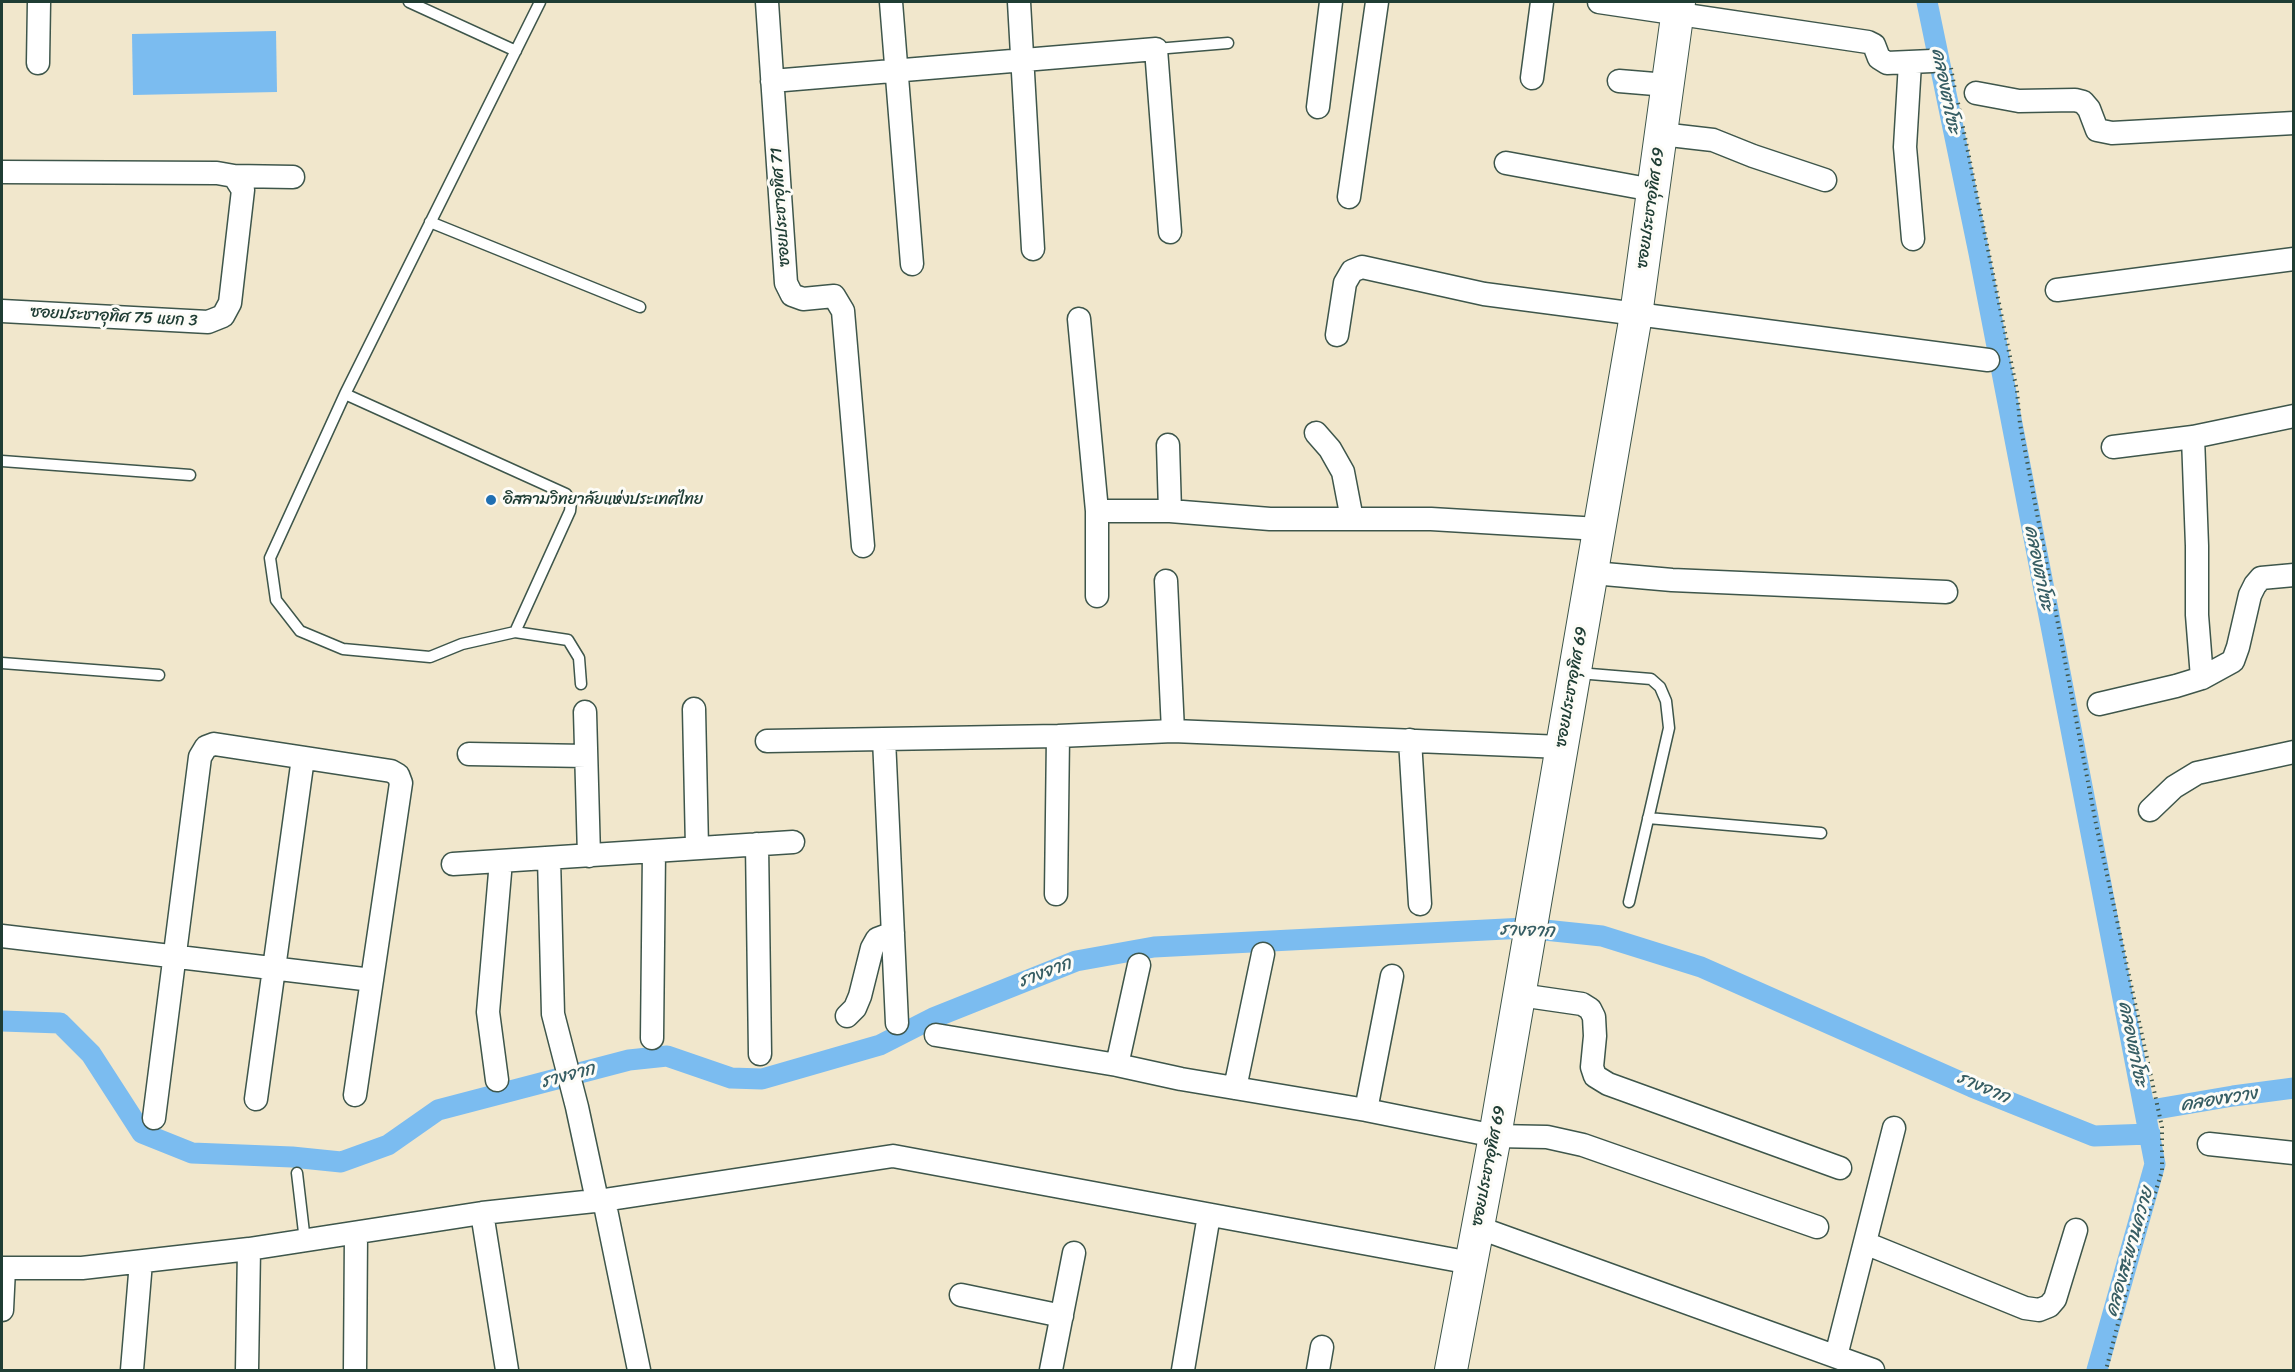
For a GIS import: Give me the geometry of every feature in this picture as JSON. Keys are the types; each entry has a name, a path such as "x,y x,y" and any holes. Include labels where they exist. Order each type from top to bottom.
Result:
{"street":[{"path":"38,63 39,2"},
{"name":"ซอยประชาอุทิศ 71","path":"767,2 786,283 792,295 803,299 834,296 843,311 863,546"},
{"path":"891,2 912,264"},
{"path":"1018,2 1033,249"},
{"path":"1317,107 1331,2"},
{"path":"1348,196 1377,2"},
{"path":"1532,78 1542,2"},
{"path":"1599,2 1678,7 1868,42 1874,45 1877,56 1884,62 1930,60 1905,147 1913,239"},
{"name":"ซอยประชาอุทิศ 69","path":"1451,1371 1496,1136 1636,315 1678,7"},
{"path":"772,81 1156,49 1170,232"},
{"path":"1619,81 1667,85"},
{"path":"1976,93 2019,101 2075,100 2083,102 2089,109 2097,130 2112,134 2294,123"},
{"path":"1660,134 1713,140 1825,180"},
{"path":"1506,163 1653,190"},
{"path":"2,172 217,173 234,176 293,177"},
{"name":"ซอยประชาอุทิศ 75 แยก 3","path":"2,311 208,322 223,316 230,303 243,190 234,176"},
{"path":"2057,290 2294,259"},
{"path":"1337,335 1345,283 1352,271 1362,267 1484,294 1988,360"},
{"path":"1079,319 1097,511 1097,596"},
{"path":"2113,447 2193,437 2294,416"},
{"path":"1316,433 1330,449 1343,472 1352,519"},
{"path":"2193,437 2197,615 2202,678"},
{"path":"1168,446 1170,511"},
{"path":"1097,511 1170,511 1270,519 1431,519 1599,529"},
{"path":"1593,573 1672,580 1946,592"},
{"path":"2099,704 2202,678 2233,661 2255,585 2261,578 2294,575"},
{"path":"1166,581 1173,731"},
{"path":"693,709 697,848"},
{"path":"585,712 589,856"},
{"path":"767,741 1058,736 1173,731 1562,747"},
{"path":"1056,894 1058,736"},
{"path":"884,739 897,1023"},
{"path":"1410,740 1420,904"},
{"path":"154,1118 200,757 206,747 214,744 391,771 398,775 401,783 356,1095"},
{"path":"2150,810 2174,787 2197,773 2294,752"},
{"path":"469,754 586,756"},
{"path":"256,1099 303,758"},
{"path":"453,864 792,842"},
{"path":"757,844 760,1054"},
{"path":"652,1038 654,851"},
{"path":"549,858 553,1014 601,1200 639,1371"},
{"path":"497,1080 488,1012 501,861"},
{"path":"847,1016 855,1008 860,996 872,948 877,939 893,933"},
{"path":"2,936 372,980"},
{"path":"1235,1088 1263,954"},
{"path":"1117,1065 1138,964"},
{"path":"1366,1110 1392,976"},
{"path":"1520,995 1582,1004 1590,1009 1594,1017 1595,1035 1592,1067 1595,1076 1608,1084 1840,1168"},
{"path":"936,1035 1117,1065 1496,1136 1547,1137 1583,1145 1817,1227"},
{"path":"1836,1356 1894,1128"},
{"path":"2209,1144 2294,1153"},
{"path":"2,1310 3,1268 82,1268 141,1263 356,1234 482,1213 601,1200 893,1156 1471,1263"},
{"path":"482,1213 507,1371"},
{"path":"1182,1371 1209,1215"},
{"path":"1477,1227 1873,1371"},
{"path":"1865,1243 2025,1308 2039,1310 2049,1306 2055,1299 2076,1230"},
{"path":"355,1371 356,1234"},
{"path":"247,1371 249,1249"},
{"path":"1051,1371 1074,1253"},
{"path":"132,1371 141,1263"},
{"path":"961,1295 1062,1316"},
{"path":"1317,1371 1322,1347"}],"lane":[{"path":"409,2 516,51"},
{"path":"540,2 345,394 270,558 276,600 300,632 343,649 430,657 462,644 515,632 568,640 579,658 580,684"},
{"path":"1156,49 1228,43"},
{"path":"430,222 640,307"},
{"path":"345,394 566,494 571,502 570,511 515,632"},
{"path":"2,461 190,475"},
{"path":"2,663 159,675"},
{"path":"1574,672 1651,680 1660,687 1666,701 1669,728 1629,903"},
{"path":"1648,818 1821,833"},
{"path":"297,1173 305,1241"}],"path":[{"path":"1930,60 2017,391 2020,424 2094,812 2162,1127 2162,1171 2136,1254 2106,1371"}],"water":[{"path":"276,31 277,92 133,95 132,34"}],"waterway":[{"name":"คลองตาโซะ","path":"1927,2 1979,253 2155,1164 2097,1370"},
{"name":"รางจาก","path":"2,1021 60,1023 91,1054 142,1133 192,1153 292,1157 341,1162 388,1145 438,1110 629,1060 667,1056 731,1078 762,1079 880,1045 933,1018 1076,961 1154,947 1525,928 1602,936 1701,967 1972,1087 2094,1136 2150,1134"},
{"name":"คลองขวาง","path":"2145,1111 2294,1088"}],"place":[{"name":"อิสลามวิทยาลัยแห่งประเทศไทย","path":"491,500"}],"water label":[{"name":"คลองสะพานควาย","path":"2130,1252"}]}
